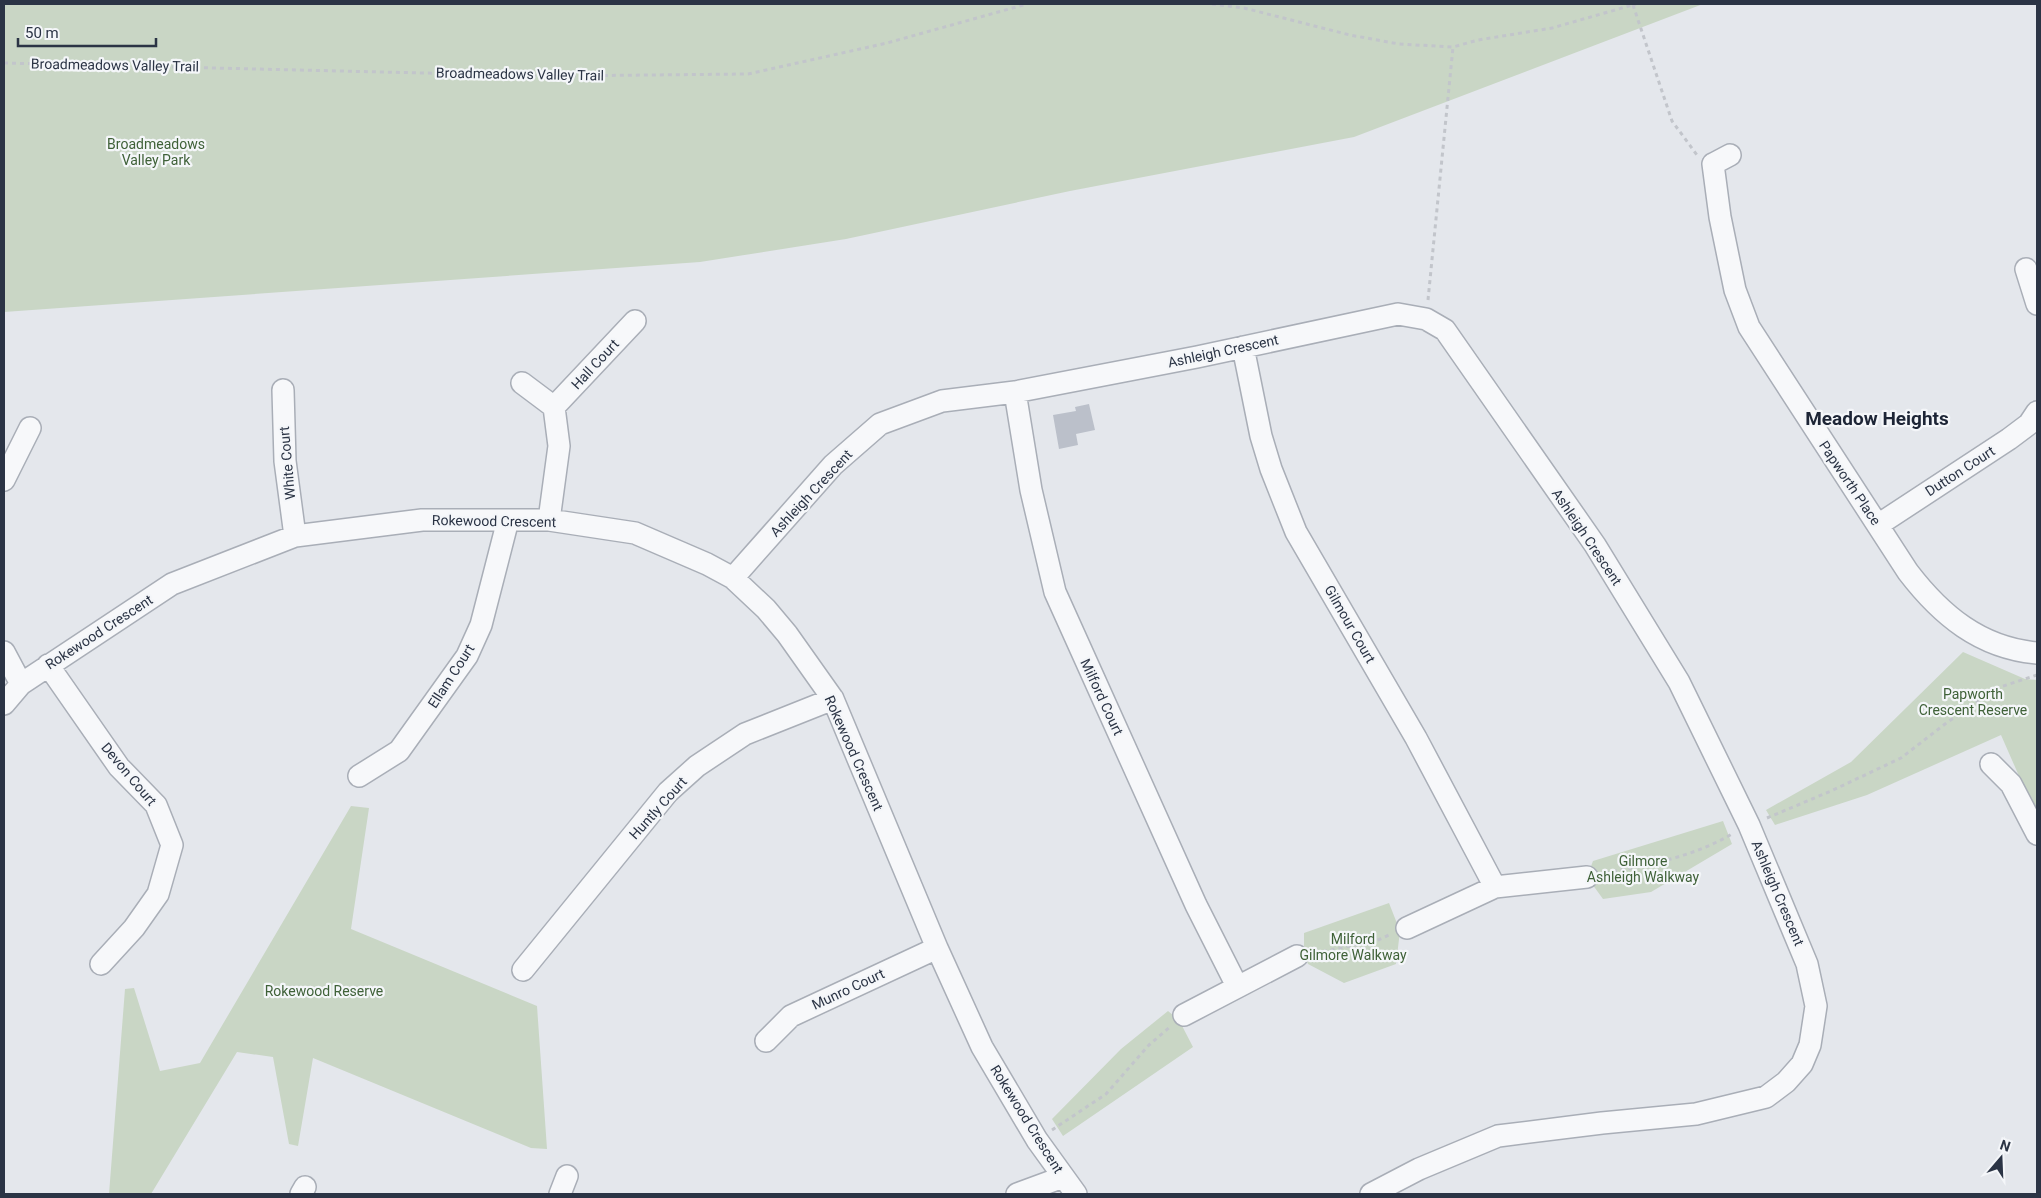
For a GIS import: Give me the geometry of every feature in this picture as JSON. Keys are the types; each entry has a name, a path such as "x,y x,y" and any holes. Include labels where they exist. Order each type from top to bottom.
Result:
{"street":[{"name":"Papworth Place","path":"1714,159 1719,210 1735,290 1749,327 1908,572 1927,597 1945,614 1970,631 1988,640 2024,652 2037,653"},
{"path":"2024,266 2037,304"},
{"name":"Ashleigh Crescent","path":"733,578 833,465 880,424 942,401 1015,392 1398,314 1426,319 1445,330 1595,545 1679,682 1749,825 1807,964 1816,1006 1810,1045 1802,1064 1786,1082 1766,1097 1696,1114 1498,1136 1419,1169 1371,1194"},
{"name":"Hall Court","path":"554,407 635,321"},
{"name":"Gilmour Court","path":"1243,347 1261,436 1271,469 1296,532 1416,738 1495,887"},
{"path":"522,383 554,407 558,446 549,520"},
{"name":"White Court","path":"283,390 284,462 295,536"},
{"name":"Milford Court","path":"1015,392 1031,490 1055,592 1196,905 1238,986"},
{"name":"Dutton Court","path":"1878,525 2009,439 2029,424 2037,412"},
{"path":"4,480 30,428"},
{"name":"Rokewood Crescent","path":"4,704 21,684 172,584 295,536 422,520 549,520 635,533 708,564 733,578 766,609 834,699 937,948 982,1047 1037,1140 1076,1194"},
{"name":"Ellam Court","path":"359,776 399,751 467,656 481,625 508,520"},
{"path":"4,652 21,684"},
{"name":"Devon Court","path":"48,665 119,767 156,805 172,845 158,894 134,928 101,964"},
{"name":"Huntly Court","path":"523,970 668,792 697,766 746,734 834,699"},
{"path":"1990,764 2012,784 2037,834"},
{"path":"1407,928 1495,887 1587,877"},
{"name":"Munro Court","path":"766,1041 791,1016 937,948"},
{"path":"1184,1015 1297,956"},
{"path":"1017,1194 1063,1177"}],"path":[{"name":"Broadmeadows Valley Trail","path":"4,63 550,76 748,74 887,42 1027,4"},
{"path":"1212,4 1244,8 1350,35 1399,44 1454,47 1478,40 1552,28 1634,5 1672,121 1714,159"},
{"path":"1426,319 1454,47"},
{"path":"1587,877 1657,863 1713,845 1749,825 1831,791 1901,758 1945,724 1997,688 2037,675"},
{"path":"1297,956 1376,941 1407,928"},
{"path":"1037,1140 1106,1094 1150,1045 1184,1015"}],"green space":[{"name":"Broadmeadows Valley Park","path":"4,4 1703,4 1354,137 1070,191 846,239 700,262 4,312"},
{"name":"Papworth Crescent Reserve","path":"1963,652 2025,679 2037,680 2037,817 2001,735 1867,795 1775,825 1766,810 1851,762"},
{"name":"Rokewood Reserve","path":"351,806 369,808 351,929 537,1006 547,1149 531,1148 313,1058 298,1146 289,1144 273,1057 237,1052 151,1194 109,1194 125,989 134,988 160,1071 200,1063"},
{"name":"Gilmore Ashleigh Walkway","path":"1723,821 1732,844 1651,892 1603,899 1587,877 1593,861"},
{"name":"Milford Gilmore Walkway","path":"1389,903 1400,931 1396,964 1344,983 1308,964 1304,955 1304,933"},
{"path":"1168,1011 1179,1020 1193,1047 1063,1136 1052,1119 1121,1049"}],"building":[{"path":"1089,404 1095,430 1076,434 1078,445 1059,449 1053,415 1076,411 1075,407"}],"district":[{"name":"Meadow Heights","path":"1877,418"}]}
